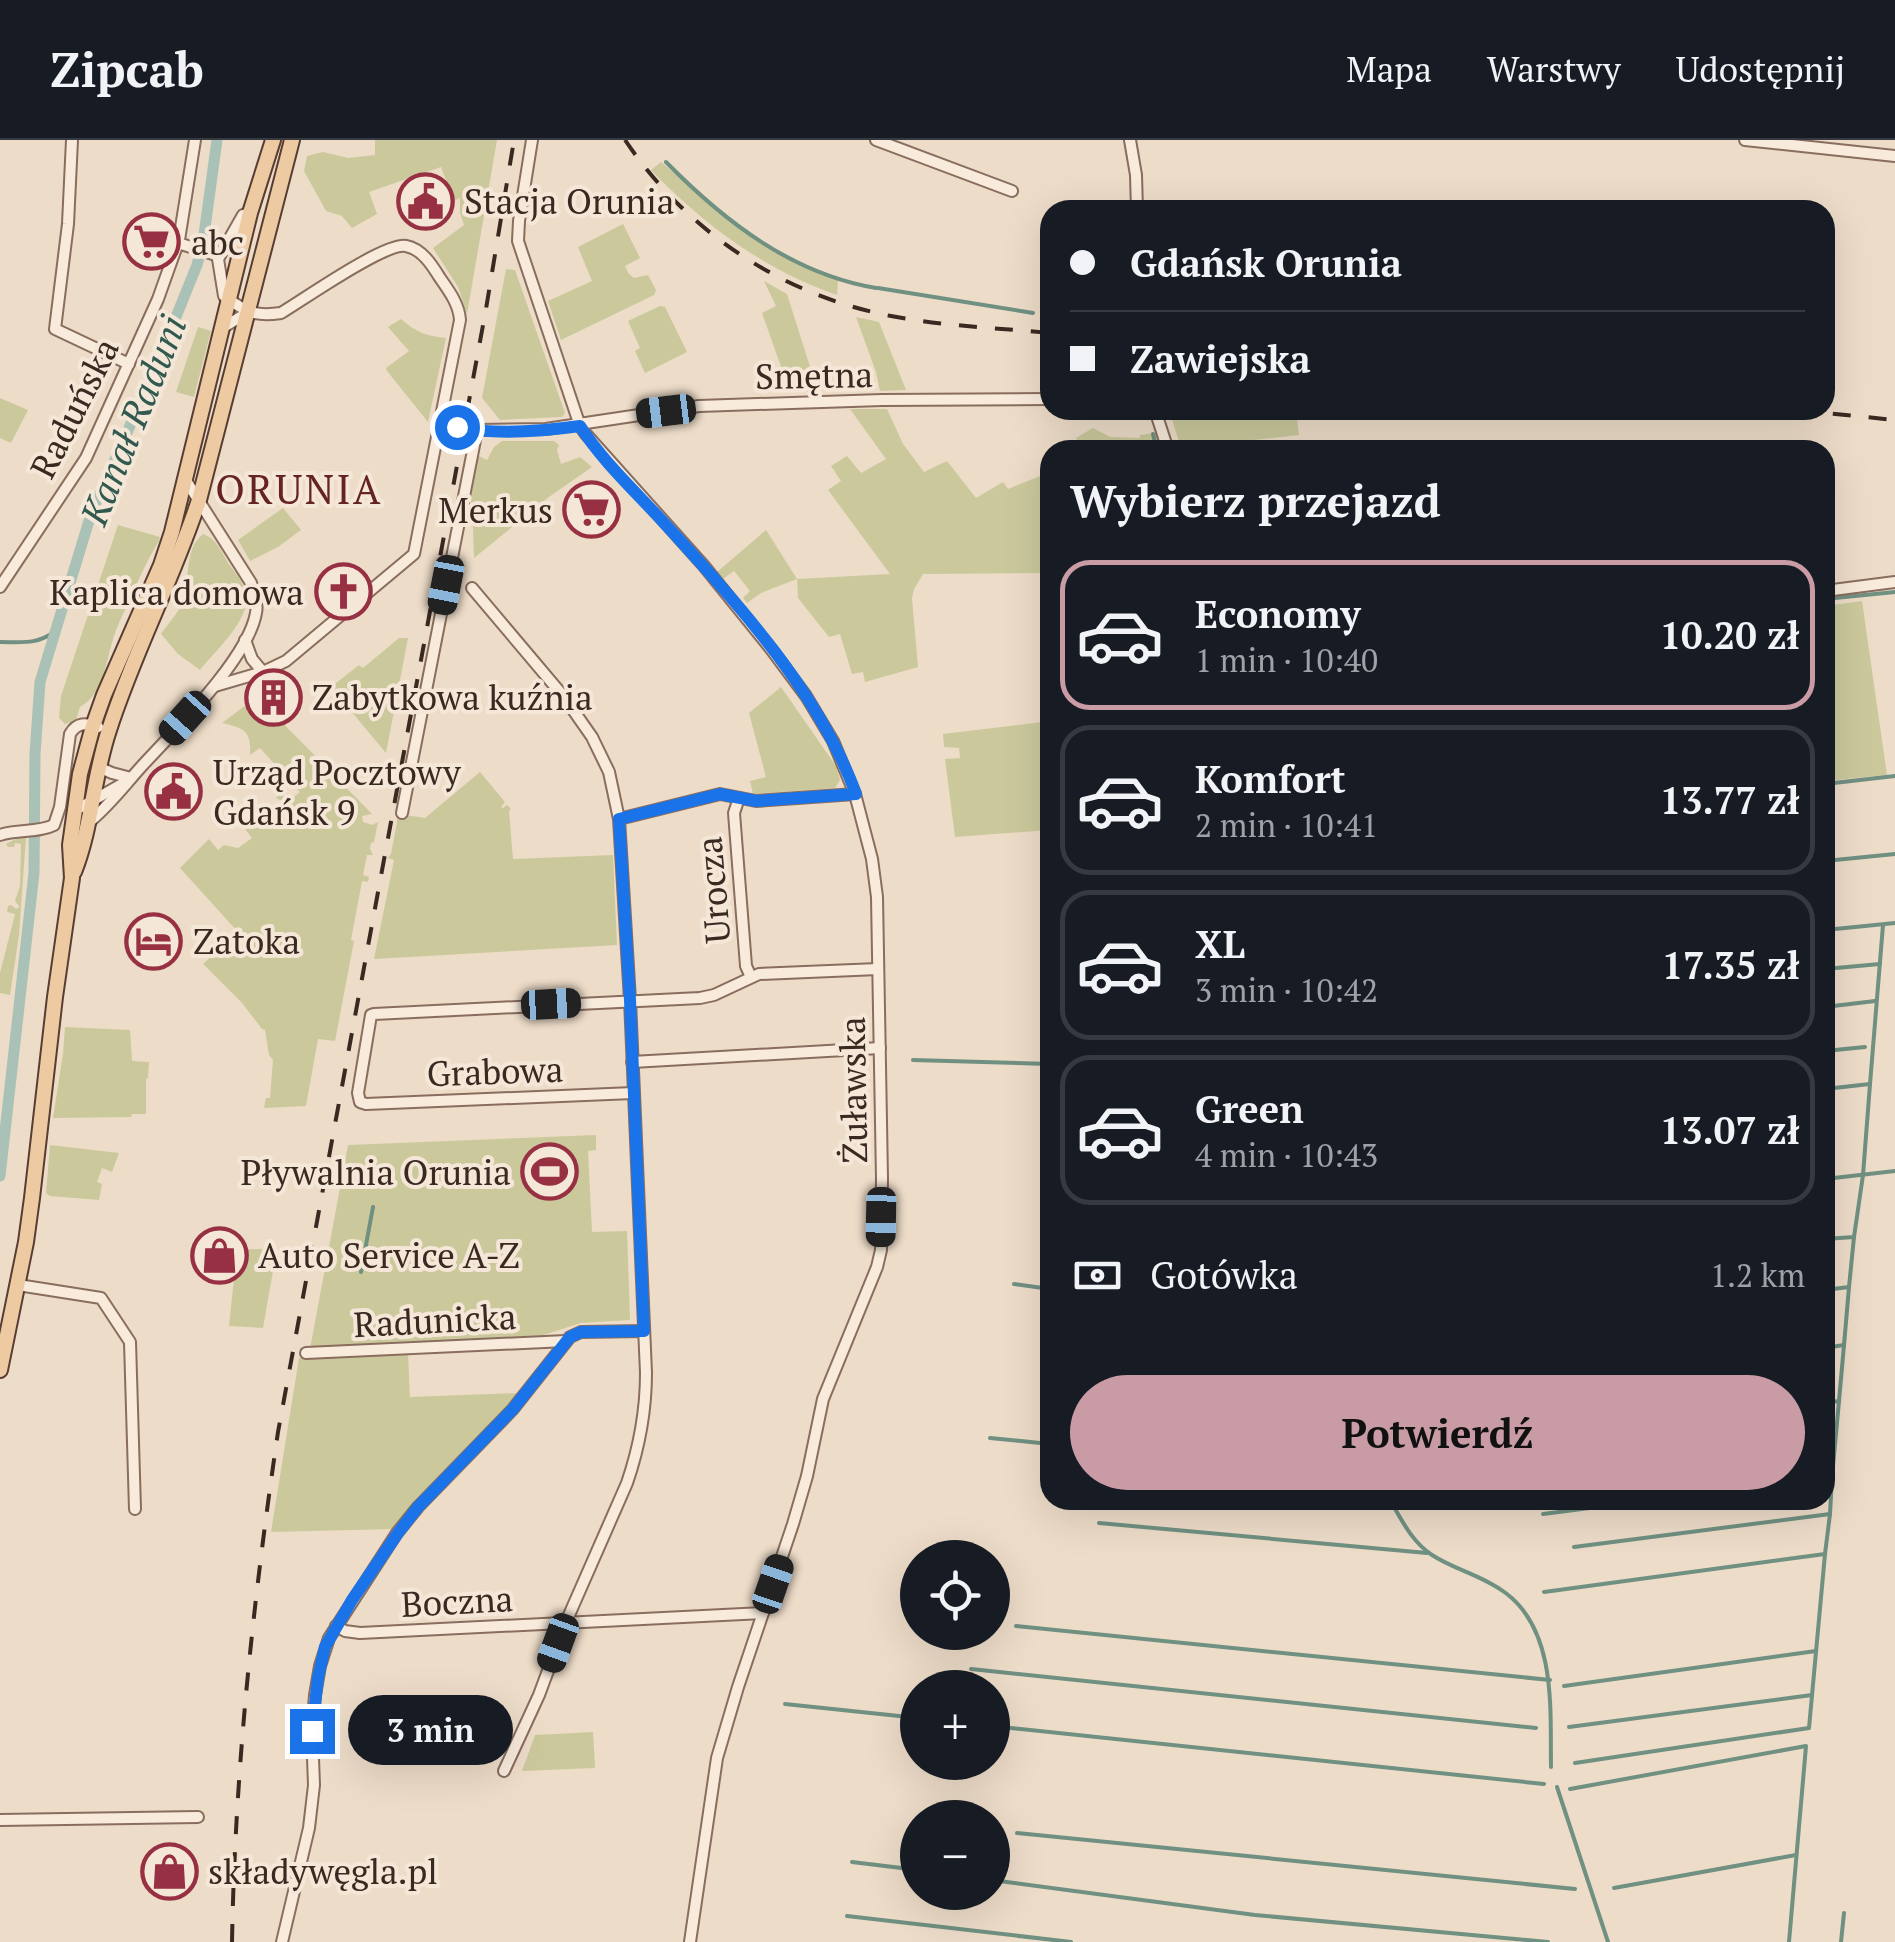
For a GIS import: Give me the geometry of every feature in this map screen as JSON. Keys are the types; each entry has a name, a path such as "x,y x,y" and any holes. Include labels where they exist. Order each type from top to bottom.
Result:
{"main road":[{"path":"0,1370 32,1198 54,997 72,878 70,845 80,774 93,726 172,532 250,213 272,140"},
{"path":"72,878 84,847 108,731 199,500 292,140"}],"street":[{"path":"72,140 68,224 55,328 129,364"},
{"name":"Raduńska","path":"0,586 86,458 129,364 178,243 195,140"},
{"path":"532,140 518,241 580,426"},
{"path":"876,140 1012,191"},
{"path":"1130,140 1137,200"},
{"path":"1745,140 1895,156"},
{"path":"215,686 286,661 414,554 459,335 460,314 453,296 426,258 406,246 388,248 281,313 248,312 224,296 215,254 244,215 250,213"},
{"path":"178,243 215,254"},
{"path":"222,328 248,312"},
{"name":"Smętna","path":"441,424 477,430 546,429 736,404 1040,399"},
{"name":"Żuławska","path":"580,426 704,566 806,696 834,741 856,794 874,868 881,1250 823,1398 793,1524 717,1758 690,1942"},
{"path":"402,813 477,430"},
{"path":"87,824 109,806 215,686 245,640 256,613 256,597 243,569 185,479"},
{"path":"190,529 212,521"},
{"path":"1835,590 1895,582"},
{"path":"472,588 564,697 592,737 609,772 619,819 630,1000 646,1389 634,1464 504,1771"},
{"path":"245,640 262,672"},
{"path":"1,832 54,825 70,734 80,724 108,731"},
{"path":"98,767 131,778"},
{"path":"74,810 131,778"},
{"path":"619,819 720,794 756,801 856,794"},
{"name":"Urocza","path":"739,798 734,814 750,978"},
{"path":"630,1000 707,997 758,974 878,969"},
{"name":"Grabowa","path":"630,1000 371,1015 358,1093 360,1102 366,1104 633,1093"},
{"path":"632,1062 880,1048"},
{"path":"18,1285 101,1298 130,1342 136,1509"},
{"name":"Radunicka","path":"306,1353 566,1342 581,1332 644,1331"},
{"path":"282,1942 311,1816 312,1731 325,1647 418,1507 501,1422 566,1342"},
{"name":"Boczna","path":"336,1626 360,1633 763,1613"},
{"path":"0,1820 198,1817"}],"shaded area":[{"path":"375,140 497,140 467,314 458,287 433,248 464,225 460,198 454,201 441,167 369,192 377,214 352,228 342,216 326,211 304,171 307,156 323,152 348,158 375,155"},
{"path":"661,162 741,230 838,280 837,295 760,259 714,227 651,170"},
{"path":"623,224 640,258 625,266 634,278 648,275 656,290 654,295 561,340 548,301 592,281 578,247"},
{"path":"506,269 515,270 565,413 562,417 500,420 482,398"},
{"path":"764,281 787,294 818,392 789,389 762,313 776,306"},
{"path":"665,307 687,352 645,373 635,351 640,348 628,321"},
{"path":"856,317 879,322 906,390 880,391"},
{"path":"401,319 422,333 446,338 428,422 386,368 409,351 388,327"},
{"path":"198,327 211,331 194,397 176,392"},
{"path":"0,398 28,410 11,443 0,438"},
{"path":"850,409 887,409 903,444 924,472 947,461 976,498 1003,482 1008,489 1040,476 1040,573 923,574 912,598 918,667 865,682 863,672 852,674 840,634 829,637 798,598 797,579 890,574 828,490 841,481 831,466 847,456 861,473 886,459"},
{"path":"1172,420 1297,420 1299,435 1254,440 1178,440"},
{"path":"1093,428 1110,437 1140,438 1156,433 1158,440 1077,440"},
{"path":"502,441 554,441 559,445 561,464 580,457 592,467 474,558 472,503 465,499 475,454 487,460"},
{"path":"283,508 301,530 250,561 238,540"},
{"path":"118,525 160,537 159,541 117,626 99,685 80,707 76,720 65,724 59,718 61,696"},
{"path":"766,530 797,579 747,603 743,598 750,591 734,571 723,579 717,572"},
{"path":"203,534 218,546 242,583 247,600 232,633 200,670 178,654 161,634 185,598 190,555"},
{"path":"1862,601 1887,775 1835,780 1835,605"},
{"path":"399,638 408,638 386,753 331,687 359,665 363,668"},
{"path":"781,687 836,766 840,780 835,788 753,794 750,781 766,777 749,713"},
{"path":"259,695 372,814 362,816 363,822 378,822 370,849 373,855 367,855 363,875 369,877 368,882 362,881 335,1041 318,1039 306,1106 264,1108 266,1098 270,1098 273,1060 265,1030 203,964 238,932 180,868 209,839 218,850 224,845 238,848 252,838 243,826 267,806 276,809 284,802 276,798 280,795 294,797 300,792 260,748 250,755 244,731 222,723"},
{"path":"1040,722 1040,831 955,837 945,759 960,758 959,748 944,747 943,734"},
{"path":"480,772 505,802 501,807 507,805 511,809 513,859 613,855 617,945 374,959 394,860 388,858 399,811 425,818"},
{"path":"26,837 19,935 10,995 0,993 0,973 15,914 7,912 8,906 20,907 15,901 20,886 21,844 6,844"},
{"path":"65,1027 130,1030 132,1061 149,1062 146,1114 53,1118"},
{"path":"596,1135 596,1150 588,1151 592,1232 627,1231 630,1320 581,1323 531,1339 310,1349 348,1145"},
{"path":"50,1145 119,1153 112,1172 102,1168 97,1182 102,1184 99,1200 46,1193"},
{"path":"277,1248 263,1328 229,1326 237,1250"},
{"path":"408,1353 410,1397 519,1393 395,1529 271,1532 299,1358"},
{"path":"593,1732 595,1768 522,1771 535,1735"}],"waterway":[{"name":"Kanał Raduni","path":"0,1176 34,873 40,682 91,514 197,265 217,140"},
{"path":"666,162 711,205 761,242 816,271 876,288"},
{"path":"878,288 1033,313"},
{"path":"1153,434 1154,440"},
{"path":"1835,598 1895,592"},
{"path":"0,642 36,641 56,631"},
{"path":"1835,783 1895,776"},
{"path":"1835,860 1895,854"},
{"path":"1835,929 1895,923"},
{"path":"1835,1088 1870,1084 1883,925"},
{"path":"1835,968 1880,964"},
{"path":"1835,1006 1875,1001"},
{"path":"1835,1050 1865,1047"},
{"path":"913,1060 1040,1064"},
{"path":"1835,1238 1854,1237 1870,1084"},
{"path":"1835,1178 1895,1171"},
{"path":"361,1272 373,1207"},
{"path":"1835,1289 1849,1287 1854,1237"},
{"path":"365,1250 379,1253"},
{"path":"1014,1284 1040,1288"},
{"path":"1835,1346 1844,1345 1849,1287"},
{"path":"1835,1402 1839,1401 1844,1345"},
{"path":"1835,1444 1839,1401"},
{"path":"990,1438 1040,1443"},
{"path":"1396,1510 1425,1550 1489,1582 1523,1610 1543,1651 1550,1698 1551,1767"},
{"path":"1543,1514 1574,1510"},
{"path":"1574,1547 1830,1514 1830,1510"},
{"path":"1544,1592 1825,1554 1830,1514"},
{"path":"1099,1523 1427,1553"},
{"path":"1575,1763 1809,1728 1825,1554"},
{"path":"1016,1626 1550,1680"},
{"path":"1564,1686 1816,1651"},
{"path":"971,1669 1536,1728"},
{"path":"1569,1727 1812,1695"},
{"path":"785,1704 900,1716"},
{"path":"1010,1728 1544,1784"},
{"path":"1570,1789 1806,1746 1789,1942"},
{"path":"1557,1787 1608,1942"},
{"path":"1017,1833 1575,1889"},
{"path":"1614,1888 1796,1855"},
{"path":"852,1862 900,1868"},
{"path":"1010,1882 1255,1915 1548,1942"},
{"path":"1841,1942 1844,1913"},
{"path":"847,1916 1071,1942"}],"railway":[{"path":"232,1942 247,1687 278,1432 514,140"},
{"path":"625,140 677,203 708,231 740,255 812,293 891,316 1040,332"},
{"path":"1835,414 1895,420"}],"place":[{"name":"Stacja Orunia","path":"425,201"},
{"name":"abc","path":"152,242"},
{"name":"Merkus","path":"592,510"},
{"name":"Kaplica domowa","path":"343,592"},
{"name":"Zabytkowa kuźnia","path":"273,697"},
{"name":"Urząd Pocztowy Gdańsk 9","path":"174,792"},
{"name":"Zatoka","path":"154,941"},
{"name":"Pływalnia Orunia","path":"550,1172"},
{"name":"Auto Service A-Z","path":"219,1255"},
{"name":"składywęgla.pl","path":"169,1871"}],"district":[{"name":"ORUNIA","path":"299,488"}],"route":[{"path":"312,1731 320,1666 328,1638 418,1507 489,1436 570,1337 581,1332 644,1331 619,819 720,794 756,801 856,794 834,741 770,648 704,566 580,426 477,430 457,427"}]}
